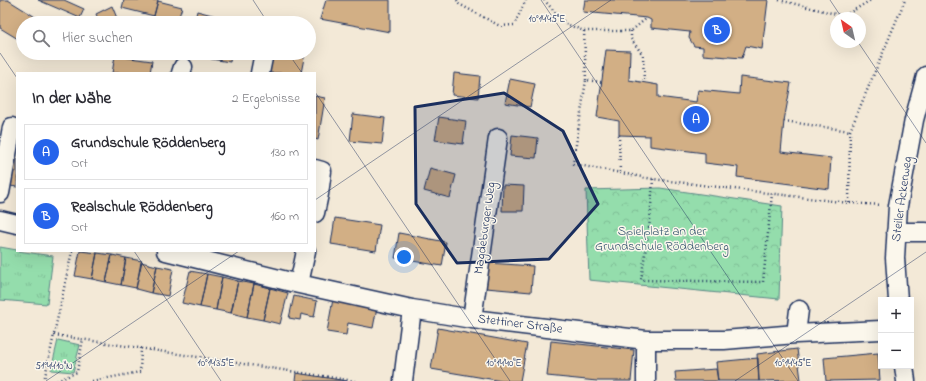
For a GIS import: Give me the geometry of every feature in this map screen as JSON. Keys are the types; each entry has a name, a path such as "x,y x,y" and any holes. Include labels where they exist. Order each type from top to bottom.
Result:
{"street":[{"path":"260,72 263,60"},
{"name":"Steiler Ackerweg","path":"898,297 895,258 898,206 914,120 926,76"},
{"path":"0,193 12,127"},
{"name":"Magdeburger Weg","path":"472,318 498,138"},
{"path":"316,208 319,194 318,170"},
{"path":"0,220 16,224"},
{"path":"896,232 926,232"},
{"name":"Stettiner Straße","path":"170,252 299,284 412,309 646,340 724,340 796,334 878,330"},
{"path":"299,284 306,252"},
{"path":"403,381 412,309"},
{"path":"796,334 799,310"},
{"path":"646,340 646,381"},
{"path":"904,369 906,381"}],"path":[{"path":"457,0 459,4 500,26 514,25 526,0"},
{"path":"544,0 566,24 584,31 631,31 647,18"},
{"path":"779,0 844,16 871,0"},
{"path":"849,203 850,131 905,0"},
{"path":"584,31 586,80 573,164 653,179 849,203 898,206"},
{"path":"631,31 631,39 643,55 644,83"},
{"path":"586,80 601,82"},
{"path":"784,122 850,131"},
{"path":"618,135 620,173"},
{"path":"653,179 650,220 641,280 763,282 772,194"},
{"path":"44,381 72,252"},
{"path":"54,335 355,381"},
{"path":"57,381 77,372 82,339"},
{"path":"92,381 140,372 141,348"}],"highlighted area":[{"path":"504,93 563,131 598,204 549,259 457,263 416,204 415,107"}],"green space":[{"name":"Spielplatz an der Grundschule Röddenberg","path":"660,188 782,206 779,299 589,280 586,190"},
{"path":"0,247 16,250 16,252 53,256 47,304 0,300"},
{"path":"58,340 80,345 73,372 51,370"}],"building":[{"path":"0,0 8,0 34,16 16,16 16,38 0,28"},
{"path":"38,0 64,0 84,9 81,16 75,16"},
{"path":"124,0 158,0 154,16 122,8"},
{"path":"326,0 390,0 390,32 320,19"},
{"path":"585,0 768,0 762,49 746,46 742,58 703,55 703,47 694,46 689,38 690,32 651,28 651,20 647,18 583,12"},
{"path":"158,1 182,7 179,16 154,16"},
{"path":"112,6 116,16 97,16 96,14"},
{"path":"197,11 216,16 196,16"},
{"path":"606,50 630,51 629,80 658,85 658,97 696,102 698,90 739,94 740,77 791,83 784,121 781,152 831,158 829,189 737,177 738,167 705,163 705,153 650,146 650,136 619,135 619,121 597,117"},
{"path":"114,60 152,61 150,72 112,72"},
{"path":"217,60 230,60 230,62"},
{"path":"267,60 304,60 301,72 264,72"},
{"path":"454,73 480,76 478,98 452,95"},
{"path":"510,79 535,84 530,107 505,103"},
{"path":"316,96 325,98 318,140 316,139"},
{"path":"353,114 385,118 382,144 350,141"},
{"path":"439,117 466,121 463,144 435,140"},
{"path":"512,135 538,138 536,158 510,156"},
{"path":"15,158 16,187 10,186"},
{"path":"430,168 456,175 450,198 424,191"},
{"path":"503,185 524,186 523,211 502,211"},
{"path":"335,218 380,225 376,251 331,244"},
{"path":"399,233 446,242 442,266 395,258"},
{"path":"80,252 97,253 92,279 75,276"},
{"path":"97,253 112,255 106,282 92,279"},
{"path":"112,255 126,258 121,285 106,282"},
{"path":"126,258 142,261 136,288 121,285"},
{"path":"141,262 157,266 151,293 136,289"},
{"path":"489,263 533,266 531,292 486,288"},
{"path":"157,266 173,269 168,296 151,293"},
{"path":"190,271 207,274 200,307 182,303"},
{"path":"207,274 222,277 216,310 200,307"},
{"path":"222,277 238,281 231,313 216,310"},
{"path":"238,281 254,284 247,317 231,313"},
{"path":"254,284 270,288 263,320 247,317"},
{"path":"270,288 288,293 280,324 263,320"},
{"path":"294,296 317,301 314,317 301,314 300,320 289,318"},
{"path":"333,299 377,307 373,328 348,323 346,335 327,332"},
{"path":"438,328 527,344 520,381 502,381 431,369"},
{"path":"551,341 634,350 631,381 597,381 547,376"},
{"path":"797,349 801,380 759,381 757,354"},
{"path":"878,353 880,380 826,381 824,358"},
{"path":"758,358 759,381 718,381 716,362"},
{"path":"716,369 718,381 676,381 675,372"},
{"path":"296,373 347,381 295,381"}],"place":[{"name":"Realschule Röddenberg","path":"717,30"},
{"name":"Grundschule Röddenberg","path":"696,119"}]}
